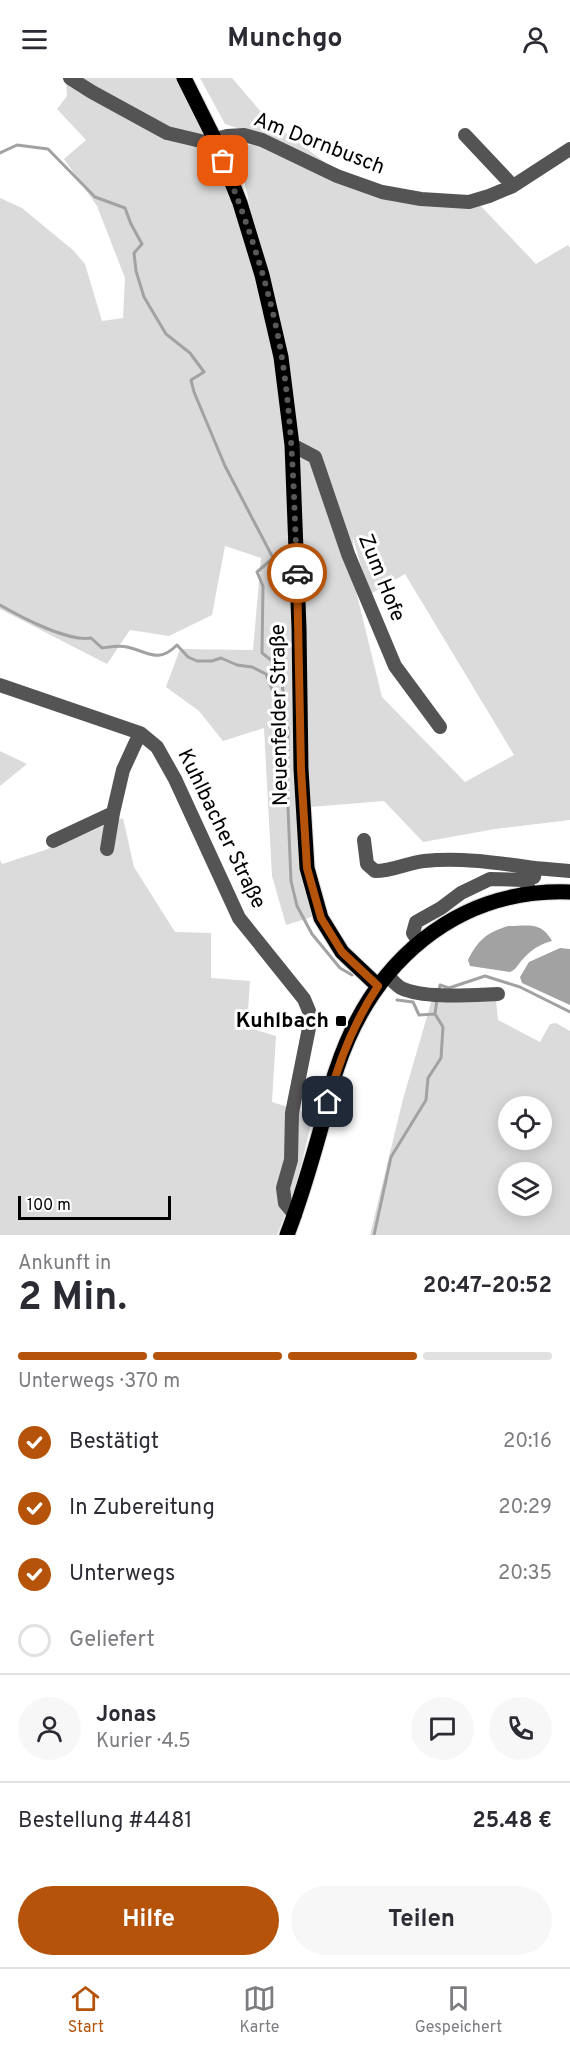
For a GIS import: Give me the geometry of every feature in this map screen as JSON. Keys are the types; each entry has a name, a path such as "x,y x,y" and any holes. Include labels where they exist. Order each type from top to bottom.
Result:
{"main road":[{"name":"Neuenfelder Straße","path":"184,78 215,140 240,204 262,275 282,357 292,445 299,628 301,769 307,868 321,918 342,952 382,980"},
{"path":"287,1235 304,1187 336,1070 356,1021 382,980 419,942 441,926 470,911 502,900 531,894 570,892"}],"street":[{"name":"Am Dornbusch","path":"70,78 167,133 205,142 227,136 244,135 262,140 338,176 382,192 421,199 469,202 513,186 570,149"},
{"path":"465,135 513,186"},
{"name":"Zum Hofe","path":"292,445 315,457 348,554 395,666 440,728"},
{"name":"Kuhlbacher Straße","path":"0,685 140,733 157,747 175,779 239,918 299,990 309,1011 310,1023 292,1113 291,1160 283,1188 285,1203 295,1215"},
{"path":"107,849 112,813 123,770 140,733"},
{"path":"53,840 102,820 112,813"},
{"path":"364,840 367,864 375,871 390,871 423,861 464,858 570,871"},
{"path":"531,894 535,868"},
{"path":"419,942 413,933 416,922 461,893 490,879 524,880 531,894"},
{"path":"382,980 422,994 498,994"}],"shaded area":[{"path":"66,78 169,137 215,152 261,253 236,147 261,143 339,179 478,203 536,264 568,245 570,248 570,820 495,829 423,842 384,801 298,808 303,879 312,917 286,925 272,876 264,728 223,741 199,711 166,687 180,649 253,650 261,558 225,546 212,615 169,636 130,630 107,664 0,609 0,198 22,208 74,251 85,264 102,321 123,318 125,278 97,206 64,159 86,140 57,109 67,96","holes":["353,537 369,595 405,574 514,755 465,782 382,697 357,595"]},
{"path":"75,78 180,78 208,137 168,130"},
{"path":"200,78 232,78 268,120 338,172 267,138 225,124"},
{"path":"0,751 27,764 0,786"},
{"path":"123,818 134,867 175,932 211,933 211,978 250,981 247,1027 276,1036 272,1102 313,1115 296,1188 277,1235 0,1235 0,860 2,864 45,850"},
{"path":"508,926 539,927 552,941 533,950 510,972 470,966 468,960 479,942 494,931"},
{"path":"560,948 570,949 570,1005 522,983 520,977 529,962"},
{"path":"433,996 496,1000 498,1020 540,1042 550,1024 556,1023 570,1031 570,1235 370,1235 403,1099"}],"waterway":[{"path":"0,153 17,145 48,149 95,197 125,208 142,244 134,253 136,271 144,297 166,334 190,353 204,372 191,380 194,392 225,466 273,558 257,572 263,586 262,653 280,667 288,731"},
{"path":"0,605 32,622 58,632 91,638 102,648 124,646 147,654 159,655 170,651 177,645 188,657 197,661 212,661 221,658 237,665 252,667 266,674 288,731 287,783 291,881 297,906 312,934 340,968 352,975"},
{"path":"439,990 440,985 449,988 485,976 520,987 570,1012"},
{"path":"374,1235 391,1157 426,1100 428,1078 441,1058 443,1027 435,1014 437,999"},
{"path":"397,1000 413,1002 419,1015 435,1014"}],"way so far":[{"path":"223,161 240,204 262,275 282,357 292,445 297,573"}],"place":[{"name":"Kuhlbach","path":"341,1021"}],"route":[{"path":"297,573 301,769 307,868 321,918 342,952 378,986 356,1021 342,1053 328,1102"}]}
